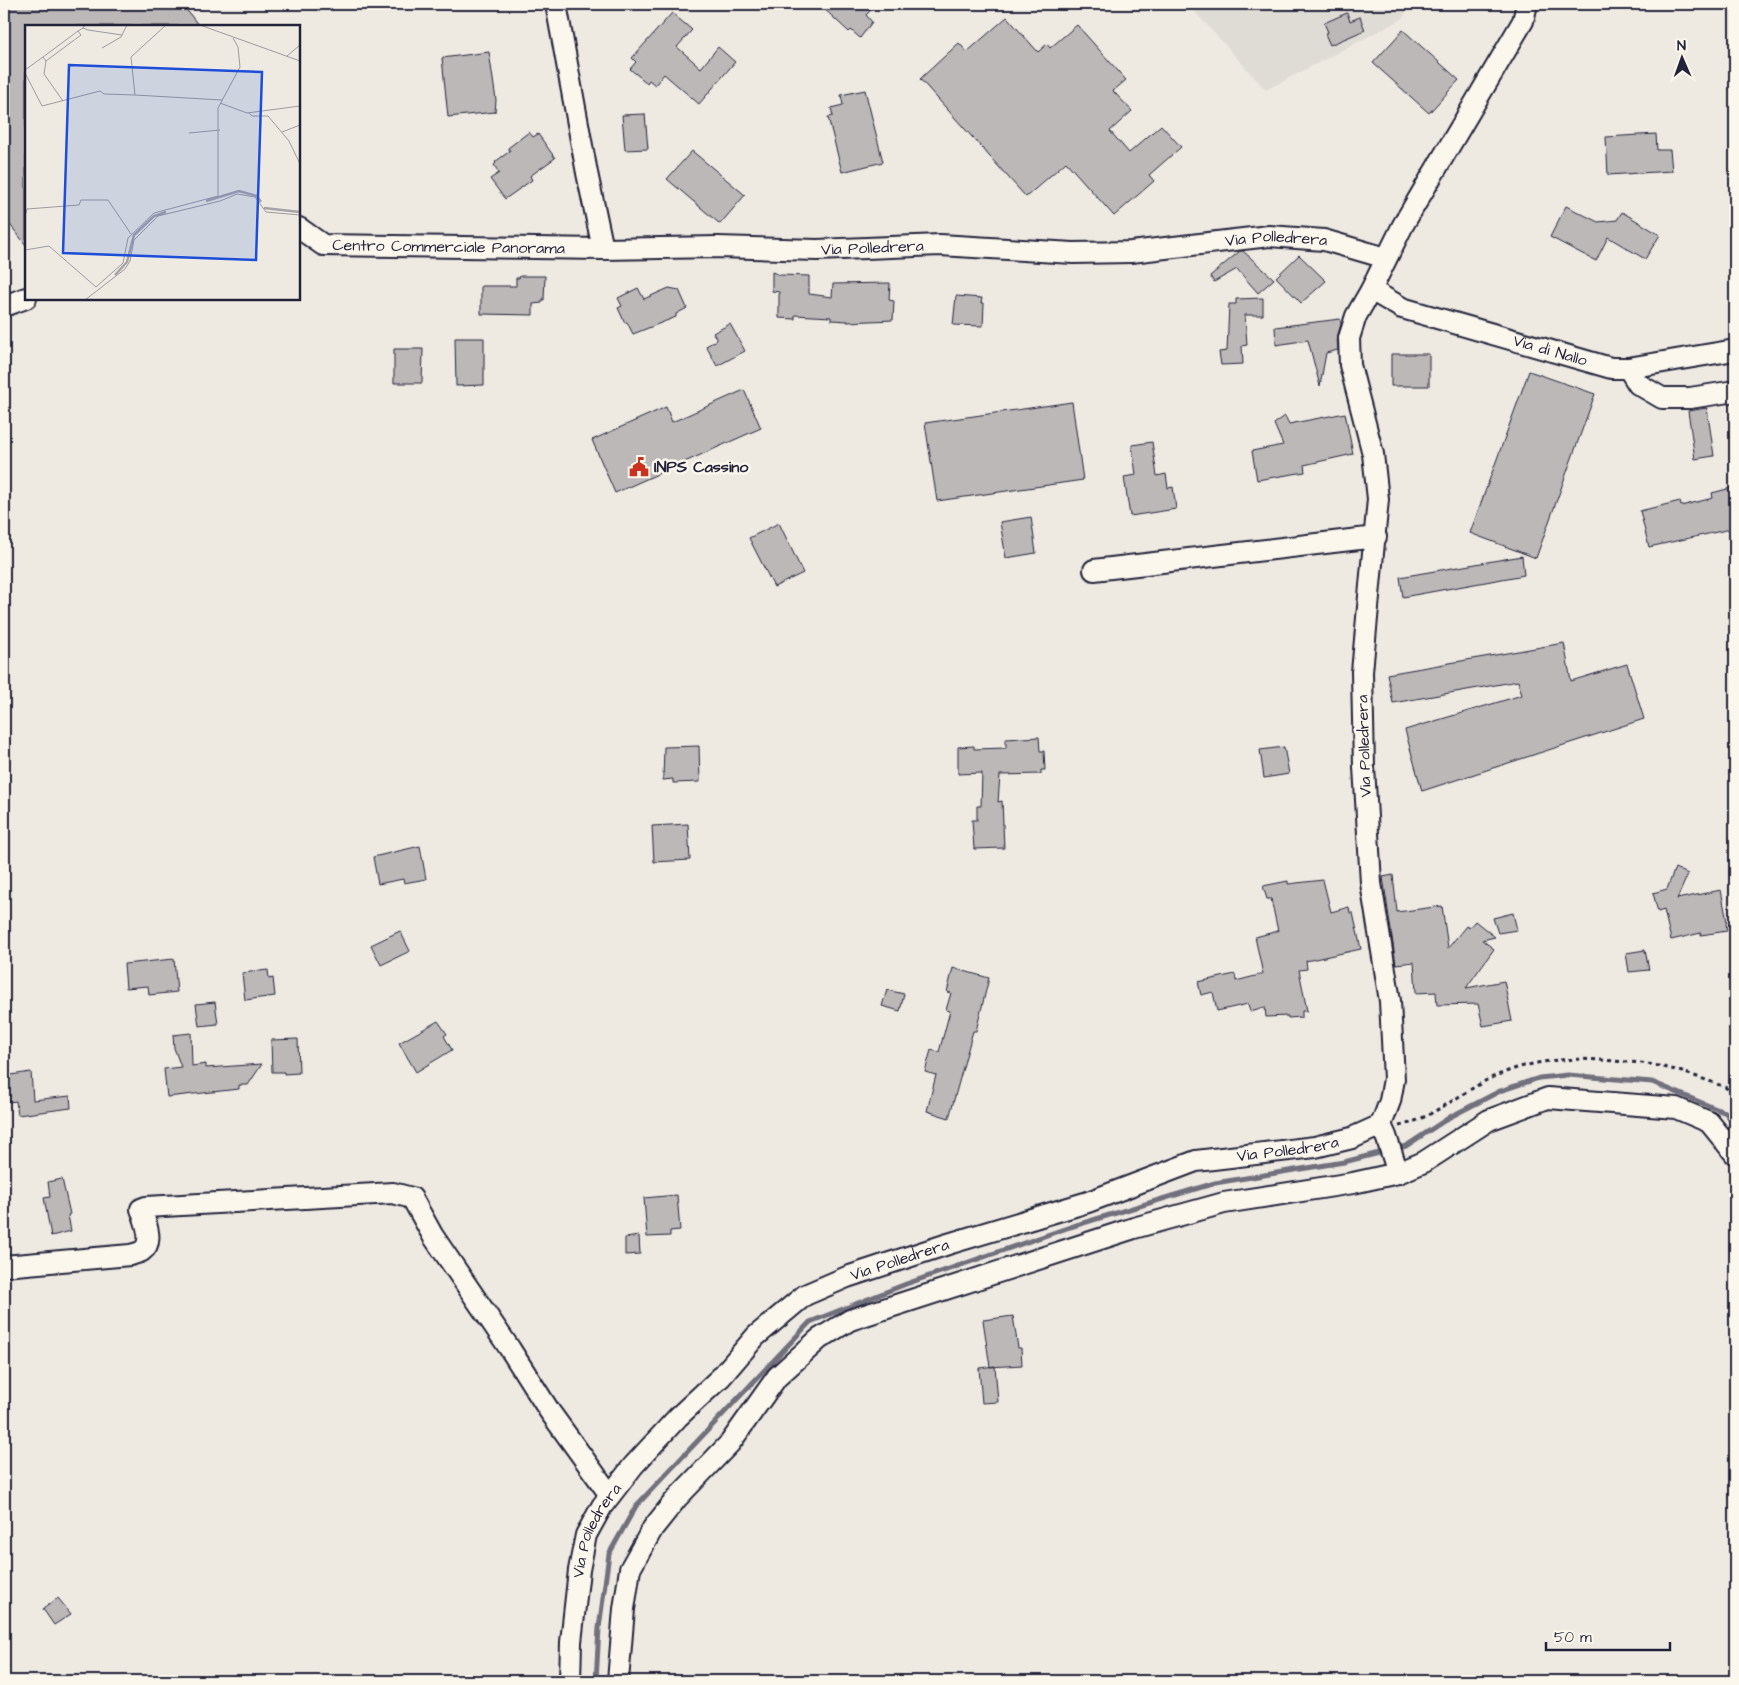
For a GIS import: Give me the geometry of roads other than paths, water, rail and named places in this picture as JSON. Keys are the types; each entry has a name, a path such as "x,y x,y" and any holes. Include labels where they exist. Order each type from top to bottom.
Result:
{"street":[{"path":"556,4 587,174 603,249"},
{"name":"Via Polledrera","path":"570,1681 571,1642 578,1570 586,1535 610,1495 671,1424 721,1377 756,1336 805,1295 847,1277 1088,1202 1196,1161 1315,1147 1384,1131 1394,1079 1390,1001 1370,865 1364,767 1362,672 1376,537 1378,499 1373,454 1350,365 1349,338 1356,316 1371,290 1402,225 1523,21 1527,4"},
{"name":"Centro Commerciale Panorama","path":"300,229 323,245 603,249"},
{"name":"Via Polledrera","path":"603,249 718,247 817,250 940,245 1073,253 1131,252 1269,236 1324,240 1386,258"},
{"name":"Via di Nallo","path":"1371,290 1402,308 1611,368 1628,368 1735,350"},
{"path":"4,306 25,298"},
{"path":"1628,368 1638,384 1662,398 1690,398 1735,392"},
{"path":"1094,570 1376,537"},
{"path":"618,1681 624,1609 630,1569 653,1528 677,1498 730,1443 777,1377 819,1339 850,1320 1134,1228 1224,1203 1353,1183 1424,1162 1489,1120 1548,1098 1676,1108 1708,1122 1735,1154"},
{"path":"1384,1131 1397,1170"},
{"path":"4,1266 130,1255 142,1251 148,1243 148,1229 141,1209 146,1207 393,1194 412,1198 433,1236 510,1349 550,1412 610,1495"}],"waterway":[{"path":"1395,1149 1406,1146 1450,1117 1500,1091 1539,1078 1568,1075 1652,1082 1726,1113 1735,1127"},
{"path":"596,1681 599,1628 609,1554 636,1506 810,1322 906,1284 1070,1227 1215,1183 1344,1162 1387,1151"}],"place":[{"name":"INPS Cassino","path":"639,467"}]}
